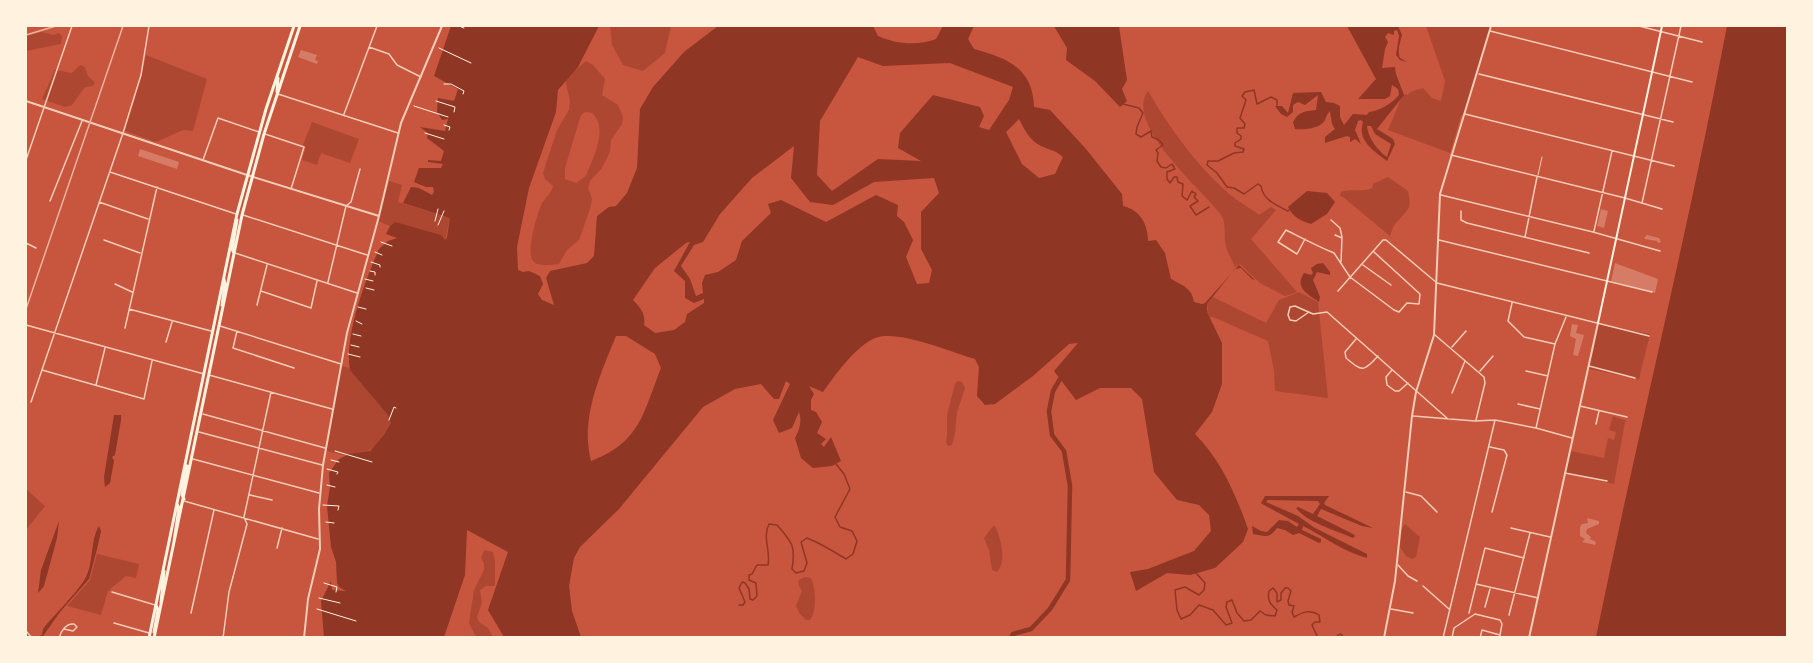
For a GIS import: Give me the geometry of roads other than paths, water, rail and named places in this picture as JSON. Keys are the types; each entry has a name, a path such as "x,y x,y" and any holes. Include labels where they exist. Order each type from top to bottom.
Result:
{"main road":[{"path":"149,635 237,216 247,175 293,26"},
{"path":"154,637 242,215 264,134 300,26"},
{"path":"1598,323 1662,26"},
{"path":"277,94 278,74"},
{"path":"234,253 232,249 238,222 237,216"},
{"path":"223,278 225,285 221,302 223,306"},
{"path":"184,500 182,495 188,468 186,464"},
{"path":"175,542 179,508 177,504"},
{"path":"162,604 160,598 165,576 163,569"},
{"path":"154,637 158,610 156,606"}],"street":[{"path":"26,160 72,26"},
{"path":"31,402 123,134 141,75 149,26"},
{"path":"344,115 377,26"},
{"path":"303,638 320,540 320,493 323,465 332,409 357,293 379,216 398,133 442,26"},
{"path":"1384,638 1397,564 1412,416 1416,392 1434,335 1440,194 1491,26"},
{"path":"1639,26 1702,42"},
{"path":"1642,203 1681,26"},
{"path":"1490,31 1692,82"},
{"path":"368,47 389,54 397,65 421,77"},
{"path":"1476,73 1673,122"},
{"path":"277,94 398,133"},
{"path":"26,101 252,177 379,216"},
{"path":"1464,114 1674,166"},
{"path":"203,160 218,118 260,133"},
{"path":"50,201 82,120"},
{"path":"264,134 304,147 291,189"},
{"path":"1593,232 1612,151"},
{"path":"1451,155 1662,209"},
{"path":"328,283 346,206 351,202 360,169"},
{"path":"110,172 237,216"},
{"path":"1524,237 1538,176"},
{"path":"125,328 156,187"},
{"path":"1440,194 1660,251"},
{"path":"99,202 149,219"},
{"path":"1461,211 1461,220 1467,223 1589,253"},
{"path":"242,215 368,255"},
{"path":"1331,220 1340,228 1341,266"},
{"path":"1305,239 1296,254 1278,242 1286,230 1305,239 1323,249 1334,253 1350,277 1373,296 1399,312 1407,303 1419,304 1419,294 1373,251"},
{"path":"1335,235 1342,238"},
{"path":"104,240 141,253"},
{"path":"1338,291 1383,240 1386,240 1437,283 1649,336"},
{"path":"1438,240 1652,292"},
{"path":"26,243 36,248"},
{"path":"234,253 357,293"},
{"path":"257,305 267,264"},
{"path":"1362,264 1391,285"},
{"path":"261,291 311,308 317,280"},
{"path":"115,284 133,293"},
{"path":"1512,302 1508,321 1524,337 1555,344"},
{"path":"1309,312 1296,321 1290,320 1288,315 1290,307 1295,306 1309,312 1313,314 1326,312 1448,419"},
{"path":"129,309 212,332"},
{"path":"1536,428 1555,344 1566,316"},
{"path":"166,342 172,321"},
{"path":"1529,638 1598,323"},
{"path":"26,325 332,409"},
{"path":"219,325 341,364"},
{"path":"237,330 233,348 294,368"},
{"path":"1451,348 1466,331"},
{"path":"1434,335 1484,377 1485,383 1476,421"},
{"path":"1356,338 1346,352 1346,358 1364,369 1368,368 1378,356"},
{"path":"96,385 106,348"},
{"path":"1479,372 1493,356"},
{"path":"41,370 144,399 152,360"},
{"path":"1452,393 1465,360"},
{"path":"1588,366 1635,378"},
{"path":"1392,369 1386,377 1387,385 1399,391 1408,383"},
{"path":"1526,371 1548,376"},
{"path":"223,638 229,592 247,524 244,517 271,392"},
{"path":"1518,404 1540,409"},
{"path":"1579,405 1627,417"},
{"path":"1596,424 1599,410"},
{"path":"202,414 326,448"},
{"path":"1412,416 1476,421 1496,420 1572,438"},
{"path":"1443,638 1496,420"},
{"path":"198,431 323,465"},
{"path":"1489,447 1504,450 1507,455 1492,512"},
{"path":"192,459 320,493"},
{"path":"1564,473 1607,481"},
{"path":"1405,492 1421,496 1437,512"},
{"path":"249,494 272,500"},
{"path":"184,500 283,527 320,540"},
{"path":"191,613 214,509"},
{"path":"277,548 283,527"},
{"path":"1511,528 1550,537"},
{"path":"1509,615 1530,533"},
{"path":"1468,613 1485,548 1524,558"},
{"path":"1397,564 1407,576 1417,582"},
{"path":"1475,584 1538,598"},
{"path":"1423,586 1450,610"},
{"path":"1485,607 1491,588"},
{"path":"112,592 156,606"},
{"path":"1390,609 1413,613"},
{"path":"1452,638 1454,628 1475,614 1500,620 1502,624 1500,636 1482,630 1480,638"},
{"path":"114,623 149,635"},
{"path":"59,638 64,629"},
{"path":"26,631 32,638"}],"lane":[{"path":"1538,176 1542,157"}],"waterway":[{"path":"1277,105 1277,100 1271,97 1257,104 1254,90 1245,92 1242,96 1246,100 1240,118 1245,124 1244,128 1237,128 1241,139 1235,143 1235,146 1244,149 1243,152 1234,153 1218,161 1208,161 1207,165 1217,173 1227,187 1244,194 1258,184 1271,202 1289,210"},
{"path":"1123,104 1139,108 1143,113 1136,134 1141,137 1151,131 1152,137 1163,145 1156,150 1157,161 1161,167 1166,168 1172,164 1175,169 1167,172 1167,179 1170,183 1174,177 1177,177 1178,182 1183,184 1182,196 1187,200 1192,191 1196,194 1194,197 1198,201 1190,206 1196,215 1209,207"},
{"path":"1011,638 1013,634 1031,629 1050,609 1068,580 1070,486 1064,451 1052,435 1049,411 1053,391 1060,379"},
{"path":"739,605 745,602 739,588 742,582 749,589 750,599 753,600 757,596 756,583 749,580 749,575 757,565 768,565 766,534 769,524 777,525 792,545 792,569 796,573 804,571 807,563 801,542 807,538 846,559 853,554 857,541 852,531 840,527 835,517 850,489 844,474 836,464"},
{"path":"1196,573 1205,583 1204,590 1199,595 1185,587 1175,590 1177,610 1181,619 1190,615 1199,605 1213,610 1226,625 1232,623 1226,607 1227,602 1232,600 1237,613 1244,621 1251,620 1260,611 1266,615 1275,616 1277,610 1270,602 1269,591 1273,588 1277,593 1277,602 1281,600 1281,593 1288,588 1291,591 1288,601 1289,605 1294,606 1292,612 1294,617 1306,612 1319,615 1320,622 1312,625 1318,638"},
{"path":"1336,638 1341,634 1344,638"}],"railway":[{"path":"26,35 56,26"},
{"path":"26,309 123,26"}]}
